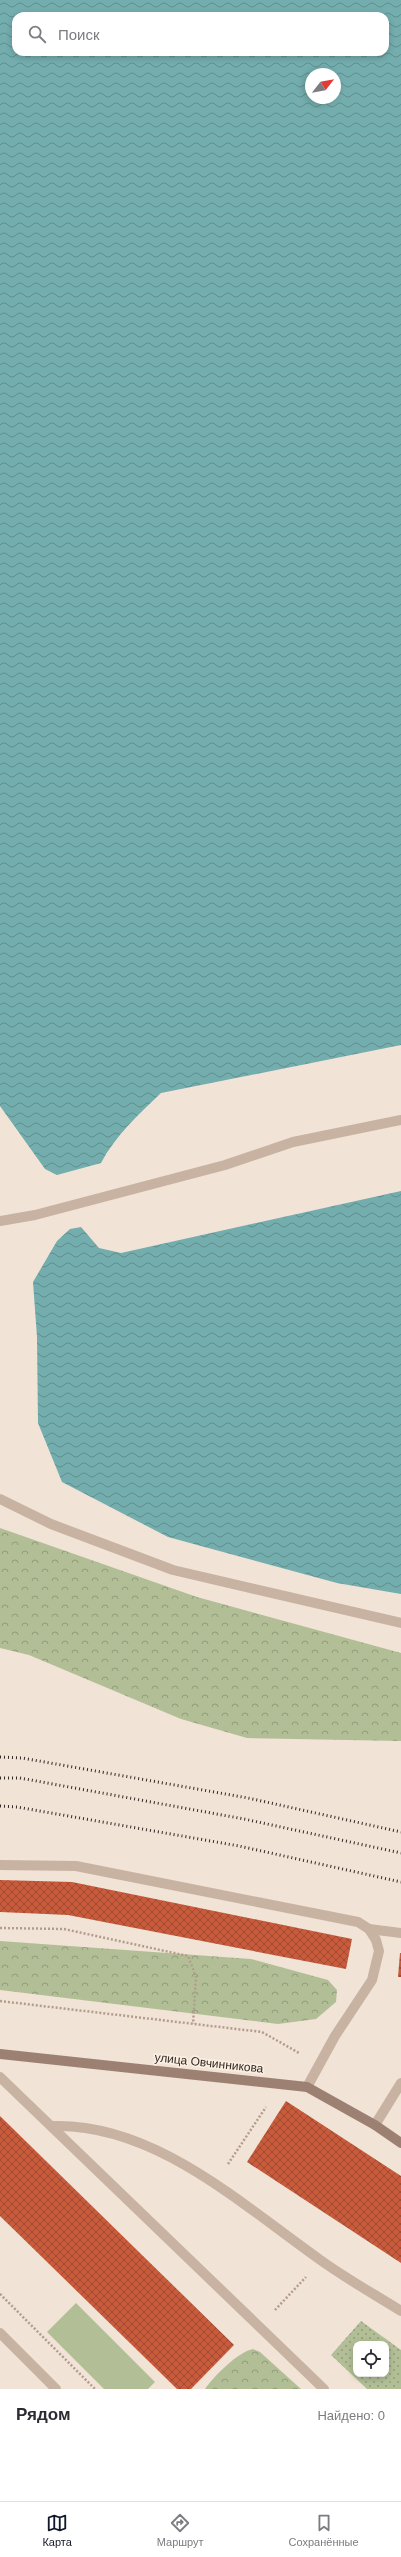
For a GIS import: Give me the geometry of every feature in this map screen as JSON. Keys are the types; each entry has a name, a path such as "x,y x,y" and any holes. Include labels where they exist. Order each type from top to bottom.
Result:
{"street":[{"name":"улица Овчинникова","path":"0,2054 307,2087 375,2125 401,2143"}],"lane":[{"path":"0,1221 35,1215 226,1165 293,1142 401,1120"},
{"path":"0,1499 51,1524 173,1570 401,1623"},
{"path":"0,1865 76,1866 358,1922 369,1929 376,1940 380,1951 372,1980 319,2064 307,2087"},
{"path":"369,1929 401,1932"},
{"path":"0,2076 324,2389"},
{"path":"375,2125 401,2083"},
{"path":"52,2126 66,2126 109,2133 164,2153 215,2184 321,2261 401,2312"},
{"path":"0,2333 56,2389"}],"path":[{"path":"0,1928 64,1929 188,1956 196,1977 193,2024"},
{"path":"0,2001 41,2008 262,2032 319,2064"},
{"path":"215,2184 270,2101"},
{"path":"259,2327 321,2261"},
{"path":"0,2294 95,2389"}],"green space":[{"path":"0,1528 197,1597 401,1653 401,1741 247,1738 181,1719 29,1655 0,1648"},
{"path":"0,1941 251,1959 328,1980 337,1990 336,2002 316,2019 278,2024 0,1990"},
{"path":"76,2303 155,2382 148,2389 104,2389 47,2332"},
{"path":"361,2321 389,2341 353,2341 353,2376 331,2355"},
{"path":"389,2341 401,2350 401,2389 367,2389 354,2377 389,2377"},
{"path":"253,2349 260,2352 301,2389 205,2389 234,2359"}],"water":[{"path":"0,0 401,0 401,1045 161,1093 120,1135 101,1163 57,1175 45,1169 0,1106"},
{"path":"401,1191 401,1594 337,1583 168,1537 62,1482 38,1423 37,1337 33,1282 57,1241 70,1229 81,1227 99,1248 121,1253"}],"building":[{"path":"0,1880 72,1882 352,1939 346,1969 68,1915 0,1912"},
{"path":"400,1953 401,1977 398,1977"},
{"path":"286,2101 401,2176 401,2263 247,2162"},
{"path":"0,2116 234,2345 191,2389 177,2389 0,2216"}],"railway":[{"path":"0,1757 22,1758 248,1798 401,1832"},
{"path":"0,1778 20,1778 244,1819 401,1853"},
{"path":"0,1806 17,1807 239,1846 401,1882"}]}
